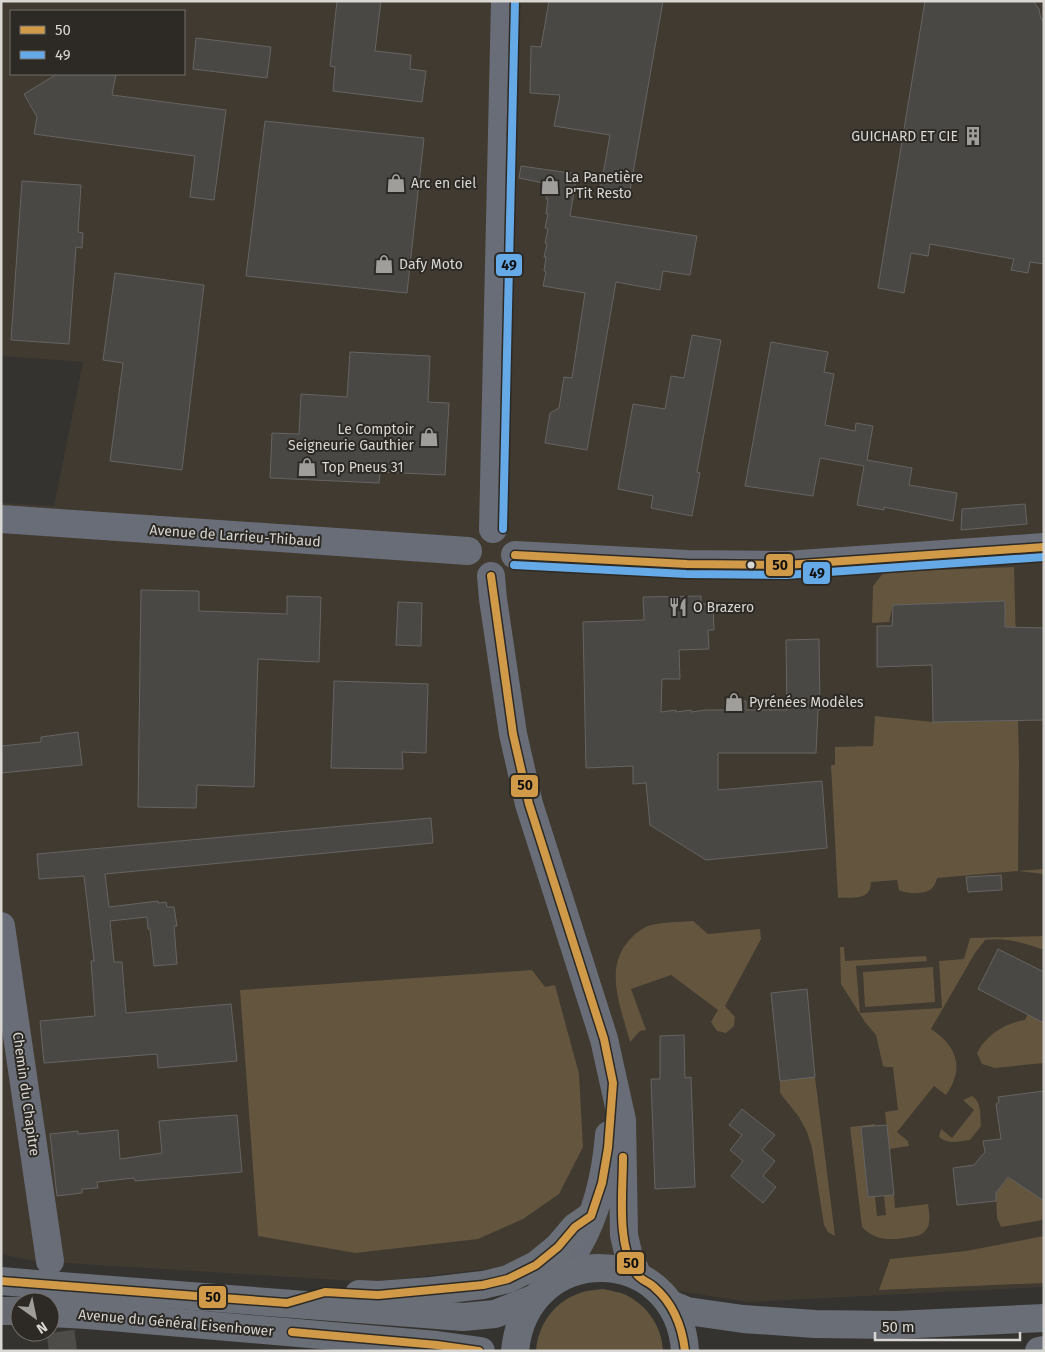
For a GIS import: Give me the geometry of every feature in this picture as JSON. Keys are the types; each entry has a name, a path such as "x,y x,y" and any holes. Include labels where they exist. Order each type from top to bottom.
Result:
{"highway":[{"path":"1,1312 10,1302"}],"main road":[{"path":"287,1304 325,1292 378,1295 483,1285 508,1279 536,1265 558,1247 575,1227 591,1216"},
{"name":"Avenue du Général Eisenhower","path":"51,1292 86,1288 463,1317 495,1314 542,1291 567,1274 584,1269 602,1267 621,1270 638,1276"},
{"path":"638,1276 650,1283 670,1304 678,1318 683,1334 685,1351"},
{"path":"515,1351 516,1335 523,1316 542,1291"},
{"path":"670,1304 688,1311 725,1317 815,1324 895,1325 1044,1318"},
{"name":"Avenue du Général Eisenhower","path":"60,1314 437,1345 481,1351"},
{"path":"1038,1351 1044,1350"}],"street":[{"path":"493,529 505,1"},
{"name":"Avenue de Larrieu-Thibaud","path":"1,519 468,551"},
{"path":"493,529 500,530 512,540 515,555 513,561 504,572 491,576 477,571 469,558 468,551 470,544 479,533 493,529"},
{"path":"515,555 687,564 786,565 1044,547"},
{"path":"491,576 513,734 529,804 604,1039 622,1120 624,1235 628,1257 638,1276"},
{"name":"Chemin du Chapitre","path":"1,926 50,1261"},
{"path":"542,1291 579,1245 591,1216 602,1183 608,1148 613,1084"}],"shaded area":[{"path":"1,1 1044,1 1044,1287 749,1302 514,1266 371,1282 34,1261 1,1254 1,503 54,506 83,362 1,356"},
{"path":"1014,567 1019,761 1018,871 937,878 930,890 918,893 899,890 897,880 871,882 870,888 865,895 855,898 838,898 831,765 835,765 835,747 873,746 875,716 933,722 1006,720 1005,601 893,605 889,622 872,623 873,586 884,572"},
{"path":"1044,869 1044,874 1018,871"},
{"path":"693,921 708,934 760,929 761,939 725,1006 735,1017 734,1026 726,1033 717,1031 711,1022 718,1010 671,975 631,989 646,1030 640,1031 630,1042 617,991 616,978 620,954 632,937 647,926"},
{"path":"1044,936 1044,950 1015,941 992,939 985,940 975,953 931,1029 947,1043 955,1058 955,1076 952,1085 946,1095 934,1086 897,1132 908,1141 909,1146 889,1149 885,1112 898,1110 893,1067 883,1066 876,1035 865,1022 841,984 840,947 844,947 845,961 926,956 927,961 856,966 860,1013 942,1008 939,961 964,959 970,938"},
{"path":"933,967 935,1002 865,1007 863,972"},
{"path":"532,970 545,987 555,985 579,1074 583,1147 559,1194 523,1219 478,1239 355,1253 258,1236 240,990"},
{"path":"1028,1014 1044,1021 1044,1063 995,1068 982,1064 977,1053 985,1041 1003,1027 1025,1020"},
{"path":"815,1077 835,1236 828,1232 824,1225 812,1148 807,1132 799,1117 780,1093 780,1081"},
{"path":"972,1096 979,1105 981,1126 970,1140 950,1142 939,1137 941,1129 952,1138 974,1110 963,1100"},
{"path":"875,1124 875,1126 861,1128 868,1197 875,1197 877,1216 886,1215 884,1196 894,1195 895,1208 928,1204 929,1225 920,1235 885,1239 867,1232 862,1227 850,1127"},
{"path":"1008,1178 1044,1195 1044,1219 1001,1227 997,1218 996,1193"},
{"path":"1044,1236 1044,1283 879,1290 890,1259 966,1251"},
{"path":"603,1289 626,1295 647,1311 657,1326 663,1351 536,1351 537,1341 544,1323 556,1308 580,1293"}],"building":[{"path":"337,1 381,1 375,51 411,55 410,69 426,71 422,102 333,91 335,67 330,66"},
{"path":"549,1 663,1 629,196 600,191 610,135 554,126 560,95 530,93 531,46 541,47"},
{"name":"GUICHARD ET CIE","path":"925,1 1033,1 1039,9 1041,19 1044,20 1044,264 1030,262 1028,273 1011,270 1014,259 930,244 928,256 911,253 904,293 878,288"},
{"path":"196,38 271,47 267,78 193,69"},
{"path":"55,75 116,75 112,95 226,110 214,200 190,197 195,156 34,134 37,117 24,94"},
{"path":"265,121 424,138 407,293 246,276"},
{"path":"521,166 577,174 570,216 697,236 690,275 663,271 660,290 616,282 587,450 545,443 550,413 559,408 564,377 572,378 585,293 543,286 546,272 544,271 546,257 544,257 548,229 545,228 548,214 546,214 548,199 546,199 548,184 519,178"},
{"path":"22,181 81,185 78,232 83,233 82,248 76,247 69,344 11,340"},
{"path":"115,273 204,285 182,470 110,461 123,363 103,360"},
{"path":"692,335 721,340 697,472 700,473 692,516 651,508 653,496 618,489 633,404 665,409 671,376 684,378"},
{"path":"771,342 828,352 824,372 834,374 825,425 855,431 856,423 873,426 867,460 912,468 909,485 957,493 953,521 884,507 884,510 857,505 864,466 820,458 813,496 745,486"},
{"path":"350,352 430,356 428,402 449,403 445,475 380,472 379,483 270,478 272,433 299,434 301,394 347,397"},
{"path":"1025,504 1027,524 961,530 962,509"},
{"path":"141,590 199,591 199,611 287,614 287,596 321,597 319,662 258,659 254,787 197,785 196,808 138,807"},
{"path":"701,596 701,604 713,604 714,630 708,630 709,649 679,650 680,679 662,679 661,712 676,710 676,712 725,710 725,702 746,701 746,710 787,710 786,640 819,639 820,710 818,710 816,753 718,753 718,790 822,781 827,848 706,860 650,825 646,783 633,784 633,766 586,768 583,622 644,620 643,597"},
{"path":"1005,601 1005,627 1044,628 1044,720 933,722 932,665 877,667 877,626 892,626 893,605"},
{"path":"398,602 422,603 421,646 396,645"},
{"path":"334,681 428,684 426,753 402,752 403,769 331,768"},
{"path":"78,732 82,765 1,773 1,746 41,742 41,737"},
{"path":"431,818 433,843 105,874 109,907 158,901 158,903 166,902 167,907 174,907 177,926 174,926 177,964 154,966 147,917 110,921 114,962 122,962 126,1013 231,1004 237,1061 158,1068 157,1054 44,1063 40,1021 95,1016 91,961 94,961 84,876 39,879 37,854"},
{"path":"1001,875 1002,890 968,892 966,877"},
{"path":"998,949 1044,972 1044,1023 978,989"},
{"path":"807,989 815,1077 780,1081 771,993"},
{"path":"684,1035 685,1078 691,1077 695,1187 655,1189 651,1079 660,1079 660,1036"},
{"path":"1044,1091 1044,1201 1008,1177 996,1193 996,1201 957,1205 953,1168 974,1165 985,1152 983,1141 1001,1139 996,1104 999,1102 998,1097"},
{"path":"742,1109 775,1135 762,1150 775,1161 763,1176 776,1187 763,1203 731,1176 743,1161 730,1150 742,1135 729,1125"},
{"path":"237,1115 242,1172 135,1181 134,1178 97,1182 98,1188 82,1189 82,1193 57,1196 50,1134 78,1131 78,1134 118,1130 120,1159 162,1153 159,1121"},
{"path":"887,1125 894,1195 868,1197 861,1127"}],"tunnel":[{"path":"55,1290 63,1351"}],"transit line":[{"name":"49","path":"503,529 515,1"},
{"name":"50","path":"515,555 687,564 786,565 1044,547"},
{"name":"49","path":"514,565 686,574 786,575 1044,557"},
{"name":"50","path":"1,1281 287,1303 325,1292 378,1295 483,1285 508,1279 536,1265 558,1247 575,1227 591,1216 602,1183 608,1148 613,1083 604,1039 529,804 513,734 491,576"},
{"name":"50","path":"623,1157 623,1233 630,1261 638,1275 652,1285 672,1308 682,1333 685,1351"},
{"name":"50","path":"292,1332 437,1345 479,1351"}],"place":[{"name":"GUICHARD ET CIE","path":"973,136"},
{"name":"Arc en ciel","path":"396,183"},
{"name":"La Panetière P'Tit Resto","path":"550,185"},
{"name":"Dafy Moto","path":"384,264"},
{"name":"Le Comptoir Seigneurie Gauthier","path":"429,437"},
{"name":"Top Pneus 31","path":"307,467"},
{"name":"O Brazero","path":"678,607"},
{"name":"Pyrénées Modèles","path":"734,702"}]}
